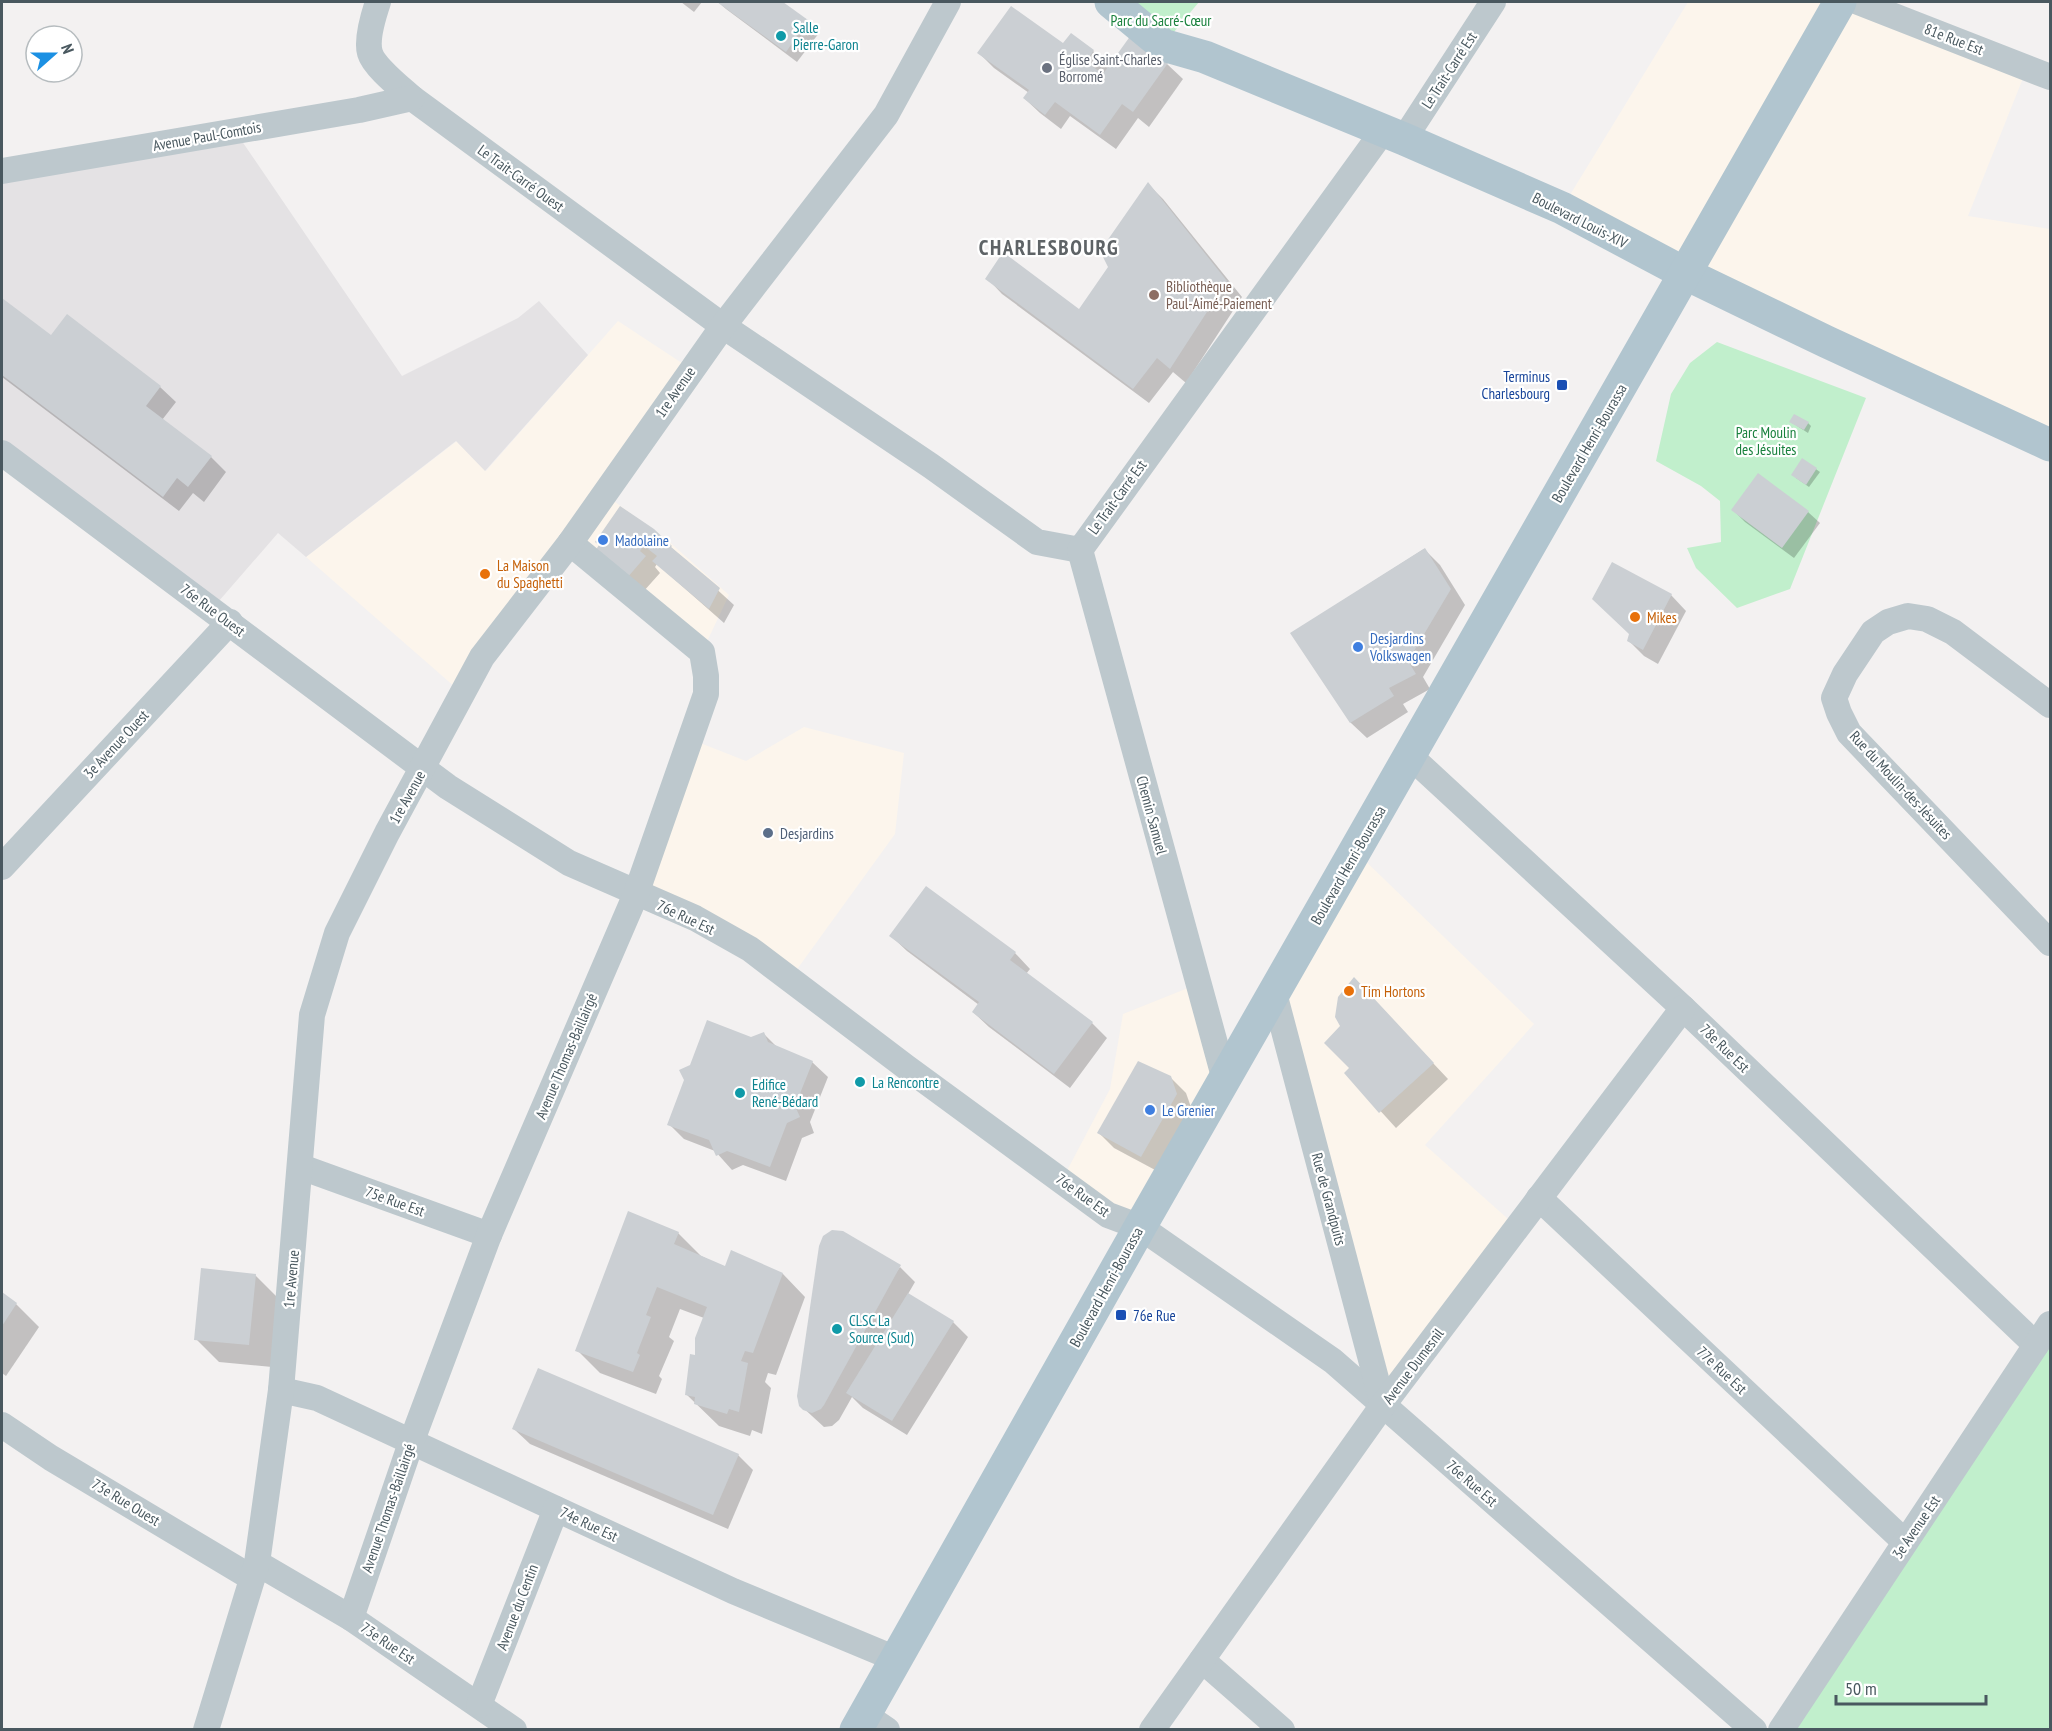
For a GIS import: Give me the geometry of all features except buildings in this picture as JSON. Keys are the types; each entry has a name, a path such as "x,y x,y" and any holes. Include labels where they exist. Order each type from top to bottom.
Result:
{"main road":[{"name":"Boulevard Louis-XIV","path":"1110,2 1163,45 1205,57 1562,208 1686,274 2050,446"},
{"name":"Boulevard Henri-Bourassa","path":"869,1725 896,1659 1140,1227 1840,2"}],"street":[{"name":"Le Trait-Carré Ouest","path":"378,2 371,24 370,53 386,75 412,98 723,326"},
{"name":"1re Avenue","path":"206,1730 255,1570 281,1390 312,1015 337,933 387,833 482,657 570,543 723,326 886,115 948,2"},
{"name":"Le Trait-Carré Est","path":"723,326 931,466 1037,542 1080,549 1493,2"},
{"name":"81e Rue Est","path":"1858,2 2050,77"},
{"name":"Avenue Paul-Comtois","path":"2,171 359,110 412,98"},
{"name":"76e Rue Ouest","path":"2,453 423,768"},
{"name":"Avenue Thomas-Baillairgé","path":"351,1618 411,1443 489,1235 636,894 706,694 702,652 570,543"},
{"name":"Chemin Samuel","path":"1080,549 1225,1080"},
{"name":"Rue du Moulin-des-Jésuites","path":"2050,705 1953,632 1927,619 1908,616 1888,622 1873,632 1845,674 1834,698 1849,733 2050,943"},
{"name":"3e Avenue Ouest","path":"2,867 230,622"},
{"name":"78e Rue Est","path":"1410,756 1683,1008 2037,1345"},
{"name":"76e Rue Est","path":"423,768 448,788 568,863 695,918 750,949 1108,1215 1140,1227 1333,1361 1754,1730"},
{"name":"Rue de Grandpuits","path":"1274,993 1383,1405"},
{"name":"Avenue Dumesnil","path":"1152,1730 1383,1405 1683,1008"},
{"name":"75e Rue Est","path":"301,1167 489,1235"},
{"name":"77e Rue Est","path":"1539,1198 1905,1542"},
{"name":"3e Avenue Est","path":"1781,1730 2050,1324"},
{"name":"74e Rue Est","path":"281,1390 317,1398 733,1591 896,1659"},
{"name":"73e Rue Ouest","path":"2,1425 51,1458 255,1570"},
{"name":"Avenue du Centin","path":"479,1705 556,1509"},
{"name":"73e Rue Est","path":"255,1570 351,1618 514,1730"},
{"path":"1202,1660 1282,1730"}],"shaded area":[{"path":"1688,2 1858,2 2027,68 1968,216 2050,229 2050,445 1562,208"},
{"path":"235,131 402,376 518,318 539,301 588,355 485,471 456,441 306,557 278,533 212,609 2,453 2,171"},
{"path":"618,321 691,369 604,494 666,539 729,595 702,652 570,544 463,694 306,557 457,441 486,471"},
{"path":"804,727 904,753 895,834 790,979 636,894 690,739 746,761"},
{"path":"1355,851 1534,1024 1425,1145 1517,1227 1383,1405 1274,994"},
{"path":"1198,984 1225,1080 1140,1227 1062,1180 1110,1089 1123,1014"}],"green space":[{"name":"Parc du Sacré-Cœur","path":"1111,2 1199,2 1163,45"},
{"name":"Parc Moulin des Jésuites","path":"1717,342 1866,398 1790,589 1737,608 1696,568 1687,548 1721,542 1720,501 1701,486 1656,461 1671,394 1690,363"},
{"path":"2050,1324 2050,1729 1781,1730"}],"place":[{"name":"Salle Pierre-Garon","path":"781,36"},
{"name":"Église Saint-Charles Borromé","path":"1047,68"},
{"name":"Bibliothèque Paul-Aimé-Paiement","path":"1154,295"},
{"name":"Terminus Charlesbourg","path":"1562,385"},
{"name":"Madolaine","path":"603,540"},
{"name":"La Maison du Spaghetti","path":"485,574"},
{"name":"Mikes","path":"1635,617"},
{"name":"Desjardins Volkswagen","path":"1358,647"},
{"name":"Desjardins","path":"768,833"},
{"name":"Tim Hortons","path":"1349,991"},
{"name":"La Rencontre","path":"860,1082"},
{"name":"Edifice René-Bédard","path":"740,1093"},
{"name":"Le Grenier","path":"1150,1110"},
{"name":"76e Rue","path":"1121,1315"},
{"name":"CLSC La Source (Sud)","path":"837,1329"}],"district":[{"name":"CHARLESBOURG","path":"1049,247"}]}
